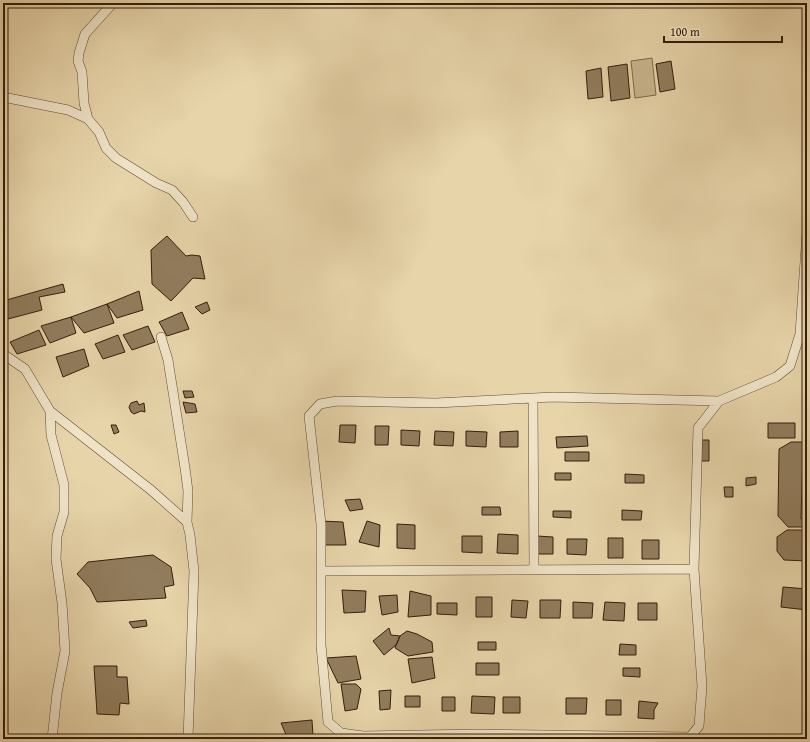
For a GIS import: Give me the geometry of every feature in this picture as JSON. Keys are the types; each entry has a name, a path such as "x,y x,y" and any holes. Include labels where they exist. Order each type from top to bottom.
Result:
{"street":[{"path":"113,3 85,34 79,53 78,61 82,72 84,104 88,119 99,132 106,148 116,158 156,183 172,190 184,202 193,217"},
{"path":"3,97 68,110 88,119"},
{"path":"719,401 698,428 694,568 702,686 699,726 690,737 479,734 363,736 341,733 328,722 321,645 321,524 309,416 320,404 337,401 436,403 553,397 719,401 776,377 790,366 800,334 807,232"},
{"path":"161,337 168,360 185,468 188,491 187,522 194,571 188,739"},
{"path":"3,354 25,369 50,411 151,490 187,522"},
{"path":"533,398 534,570"},
{"path":"50,411 51,435 64,485 64,512 57,536 56,559 62,603 65,651 57,693 52,739"},
{"path":"321,571 694,568"}],"shaded area":[{"path":"652,58 656,95 635,98 631,61"}],"building":[{"path":"671,61 675,89 660,92 656,64"},
{"path":"627,64 630,98 611,101 608,67"},
{"path":"601,68 603,97 588,99 586,71"},
{"path":"167,236 186,256 200,256 205,279 193,278 171,301 152,284 151,250"},
{"path":"63,284 65,292 39,297 42,310 8,319 3,309 3,301"},
{"path":"139,291 143,310 117,318 107,304"},
{"path":"207,302 210,310 202,314 195,307"},
{"path":"107,304 114,323 84,333 71,317"},
{"path":"182,312 189,329 167,336 159,322"},
{"path":"71,317 76,333 50,343 41,326"},
{"path":"148,326 155,342 132,350 123,335"},
{"path":"39,330 46,345 17,354 10,342"},
{"path":"118,335 125,352 103,359 95,344"},
{"path":"84,349 89,366 63,377 56,357"},
{"path":"183,391 192,391 194,397 185,398"},
{"path":"137,401 139,405 144,403 145,412 141,411 134,414 131,412 129,407 131,403"},
{"path":"183,402 195,404 197,412 186,413"},
{"path":"768,423 795,423 795,438 768,438"},
{"path":"111,425 116,425 119,432 114,434"},
{"path":"340,425 356,425 355,443 339,442"},
{"path":"375,426 389,426 388,445 375,445"},
{"path":"401,430 420,431 419,446 401,445"},
{"path":"435,431 454,432 453,446 434,445"},
{"path":"466,431 487,432 486,447 466,446"},
{"path":"518,431 518,447 500,447 500,432"},
{"path":"587,436 588,446 557,448 556,437"},
{"path":"702,440 709,440 709,461 701,461"},
{"path":"791,442 807,442 807,454 803,454 801,519 807,519 807,527 788,527 778,516 779,449"},
{"path":"565,452 589,452 589,461 565,461"},
{"path":"555,473 571,473 571,480 555,480"},
{"path":"625,474 644,475 644,483 625,483"},
{"path":"756,477 756,484 746,486 746,478"},
{"path":"724,487 733,487 733,497 725,497"},
{"path":"360,499 363,509 350,511 345,500"},
{"path":"482,507 500,507 501,515 482,515"},
{"path":"622,510 642,511 641,520 622,520"},
{"path":"553,511 571,511 571,518 553,517"},
{"path":"320,521 343,522 346,545 324,545"},
{"path":"367,521 380,525 379,547 359,542"},
{"path":"397,524 415,525 415,549 397,548"},
{"path":"787,530 807,530 807,561 784,560 777,551 777,537"},
{"path":"498,534 518,535 518,554 497,553"},
{"path":"462,536 482,536 482,553 462,552"},
{"path":"537,536 553,537 553,554 536,554"},
{"path":"608,538 623,538 623,558 608,558"},
{"path":"567,539 587,539 586,555 567,554"},
{"path":"642,540 659,540 659,559 642,559"},
{"path":"153,555 171,567 174,585 164,587 166,598 97,602 90,588 77,574 88,562"},
{"path":"783,587 807,589 807,610 781,607"},
{"path":"342,590 366,591 365,612 344,613"},
{"path":"410,591 431,596 431,615 408,617"},
{"path":"397,595 398,612 382,615 379,596"},
{"path":"476,597 492,597 492,617 476,617"},
{"path":"512,600 528,601 526,618 511,617"},
{"path":"540,600 561,600 560,618 540,618"},
{"path":"573,602 593,603 592,618 573,618"},
{"path":"605,602 625,603 624,621 603,620"},
{"path":"437,603 457,603 457,615 437,614"},
{"path":"638,603 657,603 657,620 638,620"},
{"path":"146,620 147,626 133,628 129,622"},
{"path":"389,628 391,635 400,636 396,645 384,655 373,641"},
{"path":"407,631 417,634 432,642 433,652 408,656 395,648 400,636"},
{"path":"478,642 496,642 496,650 478,650"},
{"path":"620,644 636,645 636,655 619,655"},
{"path":"356,656 361,679 338,683 326,658"},
{"path":"432,657 435,678 412,683 408,659"},
{"path":"476,663 499,663 499,675 476,675"},
{"path":"94,666 117,666 117,677 127,677 129,704 120,703 119,715 97,714"},
{"path":"623,668 640,668 640,677 623,676"},
{"path":"341,684 356,684 361,689 357,709 345,711"},
{"path":"391,690 390,709 380,710 379,691"},
{"path":"405,696 420,696 420,707 405,707"},
{"path":"472,696 495,697 494,714 471,713"},
{"path":"442,697 455,697 455,711 442,711"},
{"path":"503,697 520,697 520,713 503,713"},
{"path":"566,698 587,698 586,714 566,714"},
{"path":"606,700 621,700 621,715 606,715"},
{"path":"639,701 658,703 654,710 654,719 638,718"},
{"path":"312,720 313,736 287,737 281,723"}]}
